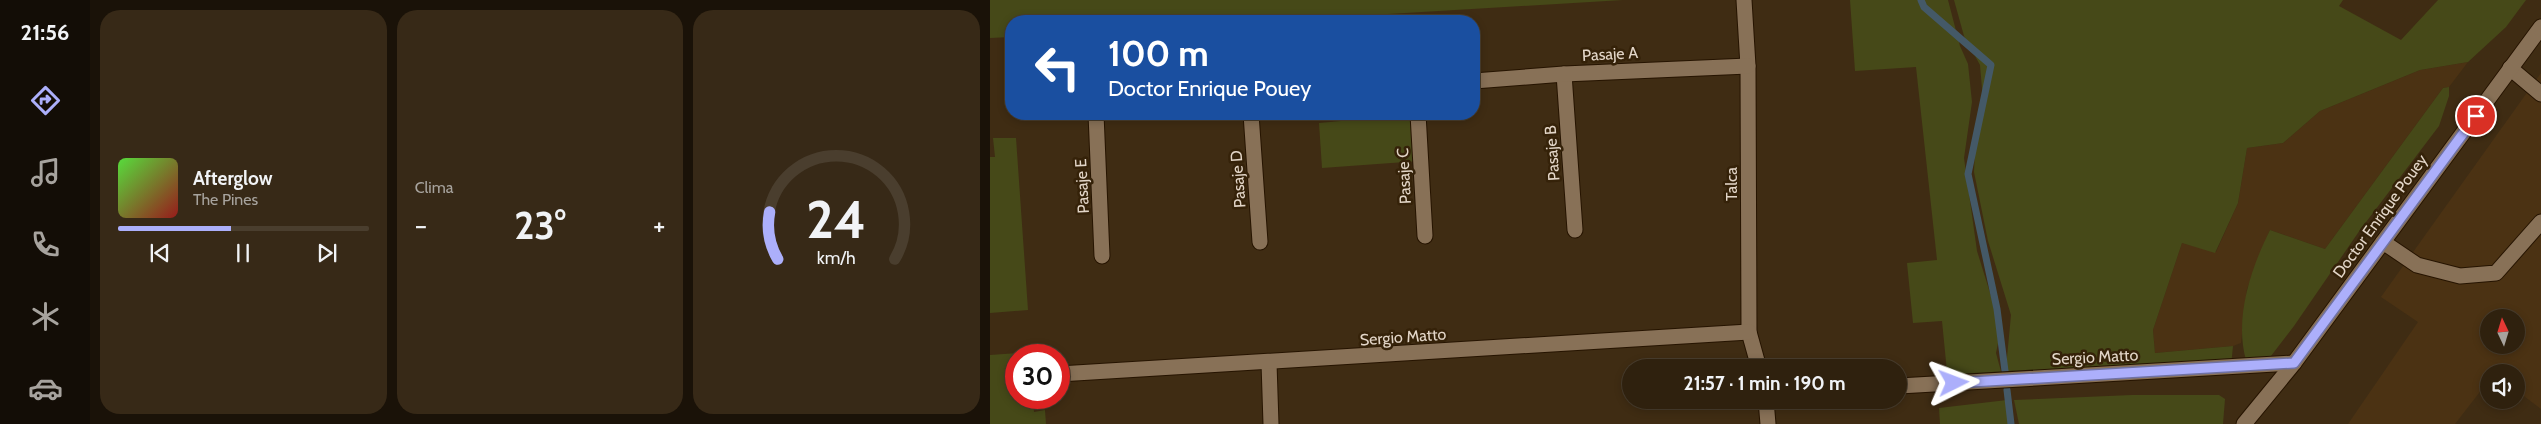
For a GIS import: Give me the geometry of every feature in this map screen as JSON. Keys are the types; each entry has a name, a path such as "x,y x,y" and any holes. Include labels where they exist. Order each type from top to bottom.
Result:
{"street":[{"name":"Talca","path":"1744,0 1748,66 1749,332 1756,359"},
{"name":"Doctor Enrique Pouey","path":"2244,424 2294,363 2541,27"},
{"name":"Pasaje A","path":"1480,81 1564,74 1748,66"},
{"path":"2510,68 2541,94"},
{"name":"Pasaje B","path":"1564,74 1575,230"},
{"name":"Pasaje E","path":"1096,120 1102,256"},
{"name":"Pasaje D","path":"1251,120 1260,242"},
{"name":"Pasaje C","path":"1418,120 1424,236"},
{"path":"2383,242 2416,265 2460,276 2496,273 2541,222"},
{"name":"Sergio Matto","path":"1070,373 1269,363 1749,332"},
{"path":"1269,363 1271,424"},
{"name":"Sergio Matto","path":"1907,386 2294,363"},
{"path":"1767,409 1768,424"}],"shaded area":[{"path":"2468,62 2449,87 2443,88 2325,249 2270,230 2247,289 2241,343 2233,346 2155,353 2153,330 2182,243 2216,252 2238,203 2247,148 2283,143 2320,111 2420,70"},
{"path":"2541,73 2541,409 2525,397 2525,364 2480,364 2480,392 2455,424 2348,424 2418,322 2381,297"}],"green space":[{"path":"990,0 1623,0 1372,15 1005,15 1005,37 990,38"},
{"path":"1850,0 1948,0 1960,46 1968,64 1972,102 1964,158 1977,251 2001,328 1996,353 2003,379 1948,382 1942,321 1913,323 1907,263 1937,260 1916,67 1855,71"},
{"path":"1954,0 2343,0 2339,6 2401,40 2438,0 2526,0 2506,27 2468,62 2420,70 2320,111 2283,143 2247,148 2238,203 2215,253 2182,243 2153,330 2155,353 2233,346 2231,366 2009,376 2006,368 2011,315 1988,241 1974,172 1976,129 1983,100 1980,65 1964,36"},
{"path":"2449,87 2449,96 2439,126 2360,230 2294,326 2271,356 2252,361 2246,360 2243,344 2243,310 2251,277 2270,230 2325,249 2443,88"},
{"path":"1352,120 1415,120 1419,161 1322,168 1319,123"},
{"path":"993,138 1016,138 1028,310 990,313 990,157 995,157"},
{"path":"1005,354 1005,409 1034,409 1034,412 1045,410 1046,424 990,424 990,355"},
{"path":"2132,395 2219,395 2225,399 2223,424 2019,424 2014,400"},
{"path":"2007,400 2012,424 1940,424 1939,408"}],"waterway":[{"path":"1921,0 1924,7 1991,65 1968,174 1997,309 2005,371"},
{"path":"2007,390 2011,424"}],"route":[{"path":"1954,383 2294,363 2476,116"}]}
